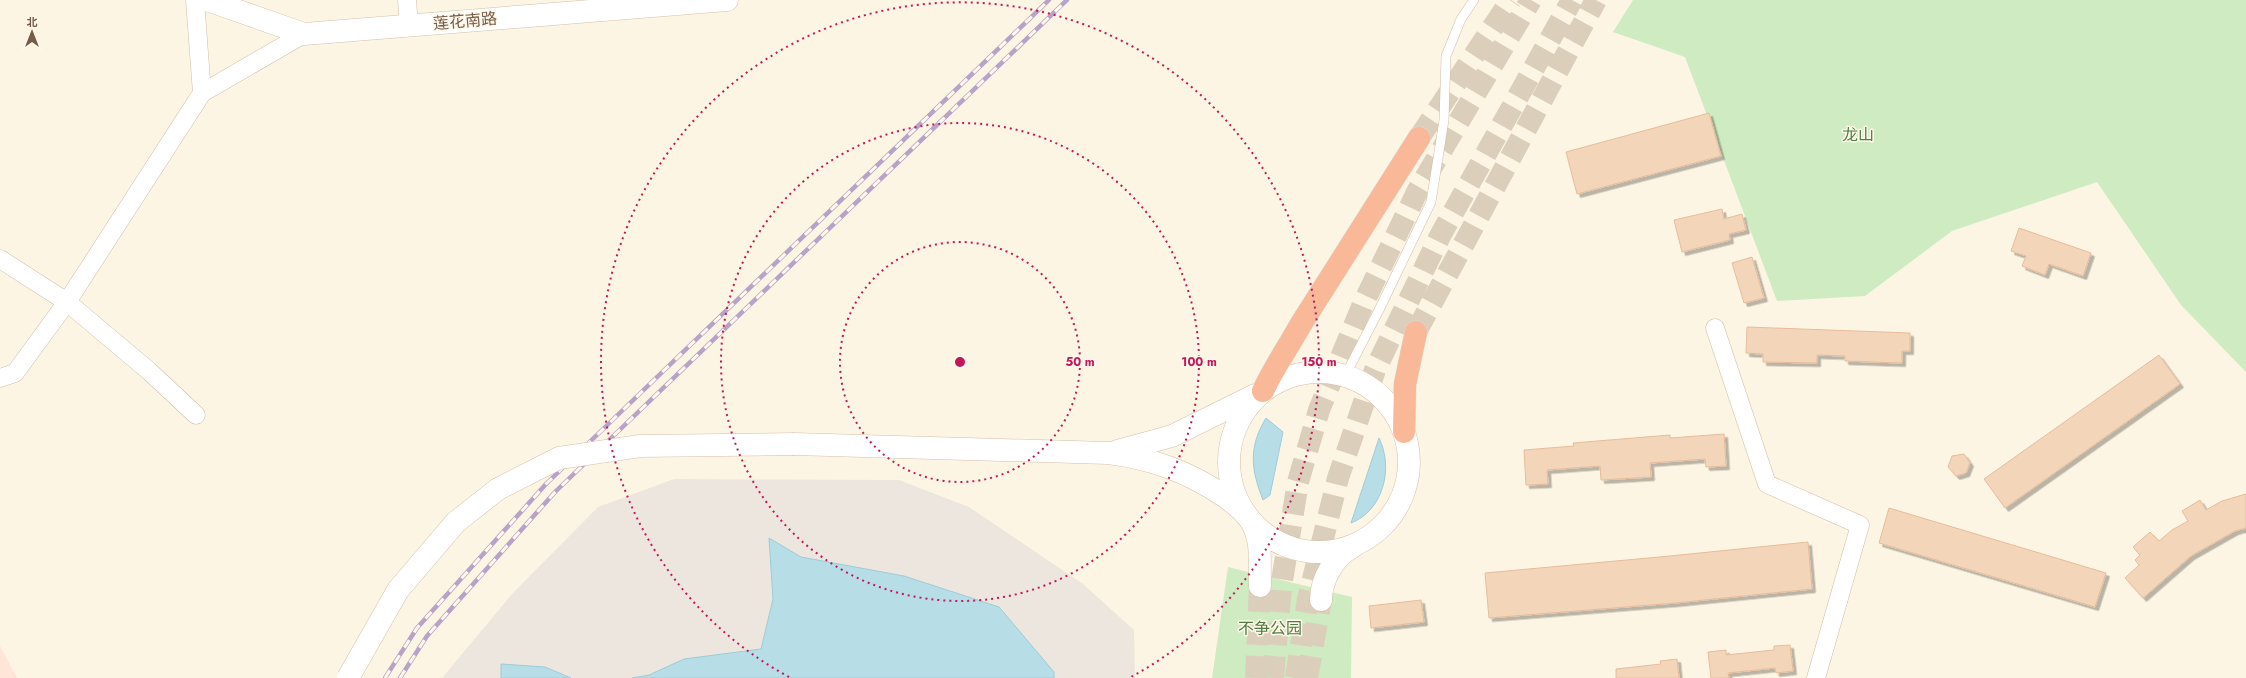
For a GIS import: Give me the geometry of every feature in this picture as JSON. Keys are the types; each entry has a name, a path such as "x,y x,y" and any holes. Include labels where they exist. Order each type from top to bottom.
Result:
{"highway":[{"path":"1263,391 1278,359 1287,349 1301,324 1419,138"},
{"path":"1404,432 1405,384 1416,332"}],"street":[{"path":"195,0 202,94"},
{"name":"莲花南路","path":"207,0 304,34 727,0"},
{"path":"407,0 409,25"},
{"path":"0,378 15,374 67,302 202,94 304,34"},
{"path":"0,259 67,302 149,371 196,415"},
{"path":"1715,328 1767,484 1860,525 1816,678"},
{"path":"1108,453 1172,436 1263,391 1287,377 1310,372 1328,372 1345,376 1367,385 1391,406 1404,432 1410,456 1409,475 1405,492 1390,518 1377,531 1345,550 1326,577 1321,600"},
{"path":"1260,586 1260,556 1258,539 1252,522 1239,504 1229,475 1230,444 1242,415 1263,391"},
{"path":"348,678 398,590 456,522 498,489 559,458 640,446 794,444 1108,453 1128,456 1176,469 1212,488 1234,502 1252,522 1276,541 1297,549 1326,551 1355,545"}],"lane":[{"path":"1345,376 1379,310 1431,202 1444,120 1446,56 1461,20 1474,0"}],"shaded area":[{"path":"674,479 899,480 969,507 1083,584 1134,630 1135,678 442,678 512,594 598,507"},
{"path":"0,646 17,678 0,678"}],"green space":[{"name":"龙山","path":"1633,0 2246,0 2246,372 2181,305 2097,182 1952,231 1865,296 1777,301 1685,57 1613,32"},
{"name":"不争公园","path":"1228,567 1352,597 1351,678 1212,678"}],"water":[{"path":"1266,418 1283,432 1270,495 1263,500 1256,478 1253,459 1256,439"},
{"path":"1379,438 1385,462 1383,487 1378,499 1371,509 1362,517 1351,523"},
{"path":"769,538 801,557 904,576 999,607 1054,672 1054,678 632,678 649,675 684,659 761,649 773,599"},
{"path":"501,664 545,667 571,678 501,678"}],"building":[{"path":"1709,113 1721,156 1577,194 1566,152"},
{"path":"1722,209 1724,219 1742,214 1746,230 1729,234 1730,240 1682,252 1674,220"},
{"path":"2019,228 2091,253 2083,276 2049,264 2045,275 2022,266 2026,256 2011,251"},
{"path":"1752,257 1764,298 1744,303 1732,263"},
{"path":"1747,327 1910,333 1910,351 1902,351 1902,363 1845,361 1845,356 1817,355 1817,363 1763,362 1763,354 1746,353"},
{"path":"2159,355 2180,384 2005,508 1984,479"},
{"path":"1724,434 1726,466 1706,467 1705,459 1650,463 1651,477 1601,480 1600,466 1547,470 1548,484 1526,485 1524,450 1574,446 1573,443 1670,435 1670,438"},
{"path":"1964,454 1970,463 1966,473 1956,476 1948,467 1952,456"},
{"path":"2246,494 2246,528 2235,531 2191,556 2143,598 2125,578 2139,565 2135,560 2140,555 2133,547 2150,532 2159,541 2172,530 2188,521 2182,511 2200,500 2206,510 2222,501"},
{"path":"1889,508 2106,573 2095,607 1879,543"},
{"path":"1808,542 1812,589 1675,603 1489,618 1485,573"},
{"path":"1421,600 1424,622 1371,628 1369,606"},
{"path":"1790,645 1793,671 1776,673 1775,668 1728,673 1729,678 1711,678 1708,652 1726,650 1726,655 1774,650 1774,646"},
{"path":"1677,659 1679,678 1616,678 1616,669 1661,664 1660,661"}],"tunnel":[{"path":"1419,138 1511,0"},
{"path":"1273,678 1281,587 1298,482 1319,410 1364,302 1418,190 1531,0"},
{"path":"1296,678 1308,599 1338,478 1375,370 1440,236 1572,0"},
{"path":"1416,332 1596,0"},
{"path":"1256,678 1260,586"},
{"path":"1307,678 1321,600"}],"railway":[{"path":"385,678 417,628 546,484 1049,0"},
{"path":"400,678 427,636 555,492 1067,0"}]}
